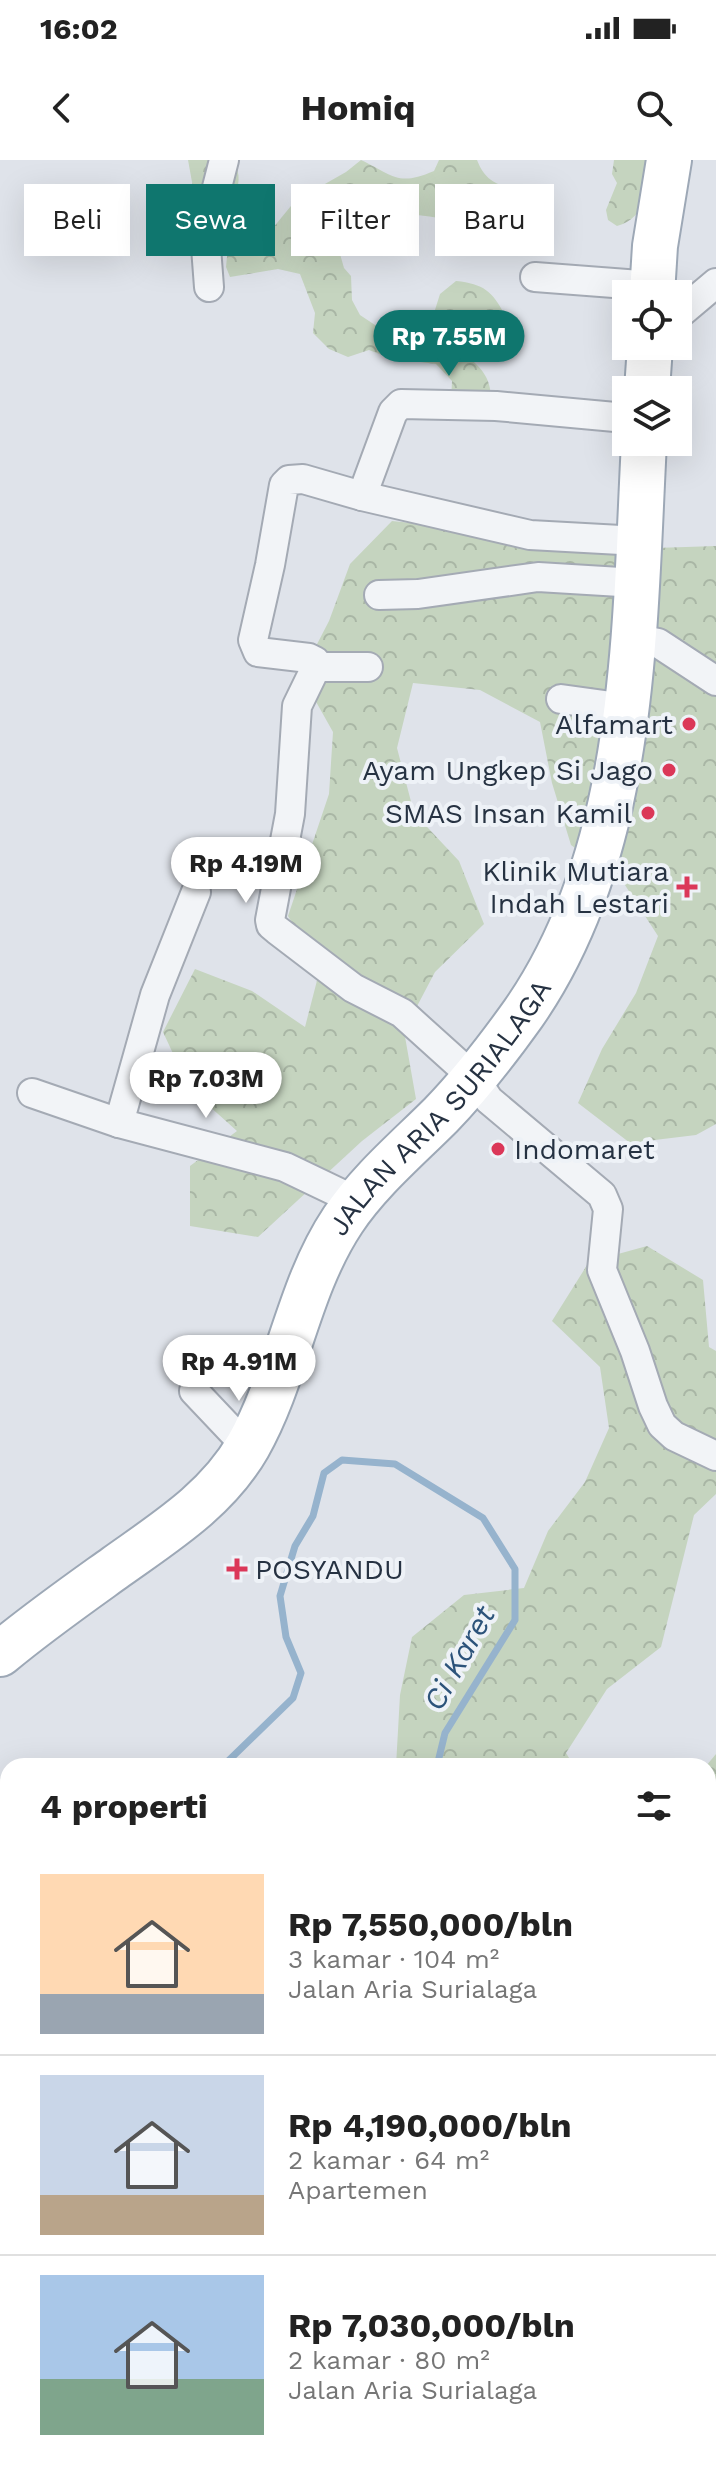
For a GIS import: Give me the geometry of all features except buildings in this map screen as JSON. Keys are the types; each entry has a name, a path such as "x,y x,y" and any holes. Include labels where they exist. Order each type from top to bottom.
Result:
{"main road":[{"path":"659,280 655,246 669,160"},
{"name":"JALAN ARIA SURIALAGA","path":"0,1654 193,1512 222,1483 247,1447 263,1416 323,1254 356,1201 474,1078 542,984 579,905 609,813 617,777 633,638 643,456"}],"street":[{"path":"209,287 205,234 224,160"},
{"path":"535,277 612,290"},
{"path":"692,290 716,283"},
{"path":"362,496 393,412 401,404 496,406 612,417"},
{"path":"638,562 295,478 289,480 284,485 253,640 258,652 309,658 315,661 316,667 297,706 290,814 271,925 353,988 402,1013 474,1078 489,1100 602,1195 608,1209 602,1270 635,1351 653,1406 662,1425 674,1436 716,1456"},
{"path":"379,595 418,594 638,562"},
{"path":"633,638 658,643 716,681"},
{"path":"316,667 368,667"},
{"path":"561,699 626,708"},
{"path":"119,1123 155,995 196,892"},
{"path":"32,1093 119,1123 285,1167 356,1201"},
{"path":"194,1391 247,1447"}],"green space":[{"path":"188,160 233,160 238,184 192,184"},
{"path":"361,160 403,179 434,171 439,160 477,160 489,179 501,184 435,184 435,218 419,216 419,184 325,184"},
{"path":"614,160 655,160 640,209 627,222 617,226 608,220 606,210 617,183 612,174"},
{"path":"291,206 291,256 341,256 344,268 351,276 352,300 360,315 378,327 399,333 421,328 434,313 440,294 456,281 474,284 491,294 505,315 493,334 470,341 462,353 484,373 490,386 491,402 451,401 452,381 436,364 390,358 369,350 348,357 329,349 313,333 315,313 300,274 278,269 230,277 226,267 227,256 275,256 275,225"},
{"path":"392,521 655,548 716,546 716,1124 696,1135 630,1143 578,1103 602,1049 636,993 658,936 623,882 571,845 552,783 540,722 480,690 413,683 397,748 414,813 459,861 484,924 435,972 404,1031 416,1099 362,1141 258,1237 190,1226 190,1166 237,1131 189,1088 163,1032 195,969 252,991 305,1027 320,969 288,916 329,794 333,732 301,675 329,621 350,564"},
{"path":"647,1246 703,1280 709,1347 716,1351 716,1494 694,1515 661,1647 607,1689 566,1753 569,1758 396,1758 400,1695 412,1637 464,1595 524,1588 548,1531 585,1482 609,1428 600,1367 552,1321 589,1262"}],"waterway":[{"name":"Ci Karet","path":"231,1758 293,1698 301,1673 286,1637 280,1596 295,1546 313,1516 324,1473 342,1460 395,1464 483,1518 515,1569 515,1620 445,1733 439,1758"}],"place":[{"name":"Alfamart","path":"689,724"},
{"name":"Ayam Ungkep Si Jago","path":"669,770"},
{"name":"SMAS Insan Kamil","path":"648,813"},
{"name":"Klinik Mutiara Indah Lestari","path":"687,887"},
{"name":"Indomaret","path":"498,1149"},
{"name":"POSYANDU","path":"237,1569"}]}
